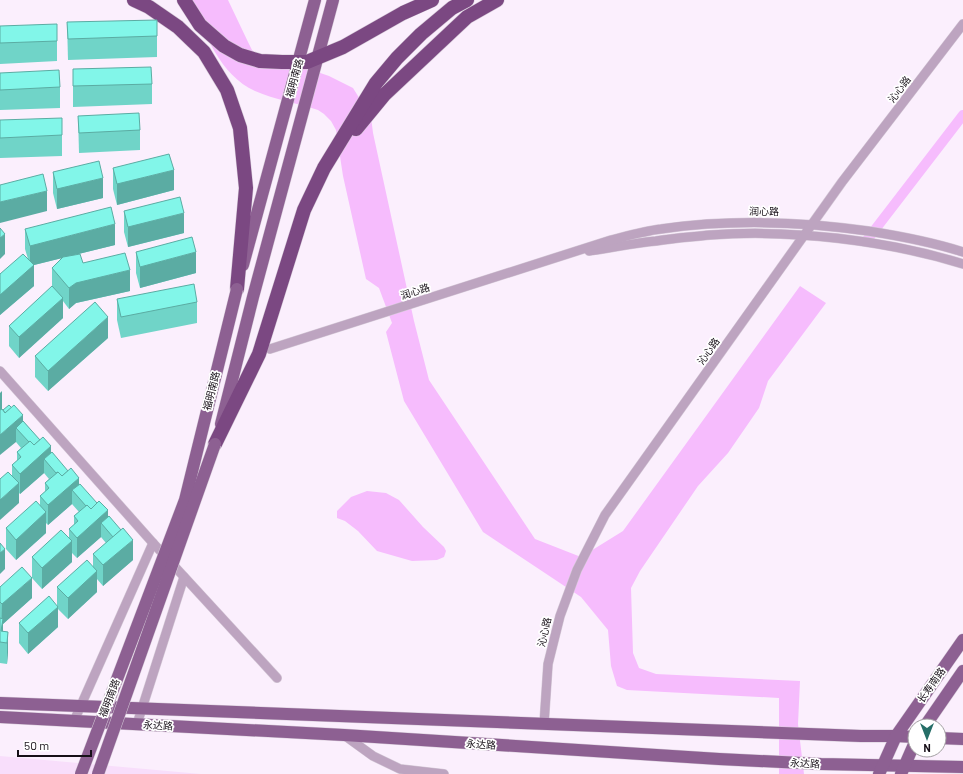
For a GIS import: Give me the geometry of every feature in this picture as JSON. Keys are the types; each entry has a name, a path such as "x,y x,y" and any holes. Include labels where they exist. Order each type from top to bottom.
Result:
{"highway":[{"path":"134,0 149,7 178,27 204,52 227,90 240,128 246,188 237,288"},
{"path":"184,0 200,25 224,46 260,62 307,62 343,47 403,13 432,0"},
{"path":"215,444 259,354 304,210 324,168 376,83 397,58 421,34 452,8 467,0"},
{"path":"324,168 384,96 467,17 497,0"}],"main road":[{"name":"福明南路","path":"81,774 185,500 237,288 315,0"},
{"name":"福明南路","path":"98,774 215,444 333,0"},
{"name":"长寿南路","path":"881,769 896,736 963,640"},
{"name":"长寿南路","path":"931,718 963,671"},
{"name":"永达路","path":"0,703 712,731 907,737"},
{"name":"永达路","path":"0,718 344,735 881,769 963,767"},
{"path":"947,738 963,739"},
{"path":"903,769 908,758"}],"street":[{"name":"沁心路","path":"544,724 548,664 560,616 577,570 605,515 842,182 963,24"},
{"name":"润心路","path":"270,349 611,240 660,229 716,222 812,224 904,237 963,252"},
{"name":"润心路","path":"566,255 656,240 712,235 766,234 839,239 889,247 963,264"},
{"path":"0,371 153,543 277,678"},
{"path":"74,721 153,543"},
{"path":"137,724 184,577"},
{"path":"344,735 373,756 400,769 444,774"}],"shaded area":[{"path":"191,0 228,0 252,50 259,57 303,67 329,76 353,88 371,117 373,133 414,321 429,380 535,539 581,557 623,531 800,286 826,303 768,381 759,408 728,453 698,486 640,571 631,588 633,653 639,668 656,674 800,681 798,724 804,774 779,774 779,698 627,690 617,686 611,666 608,630 581,597 483,532 404,401 386,332 392,323 379,288 366,279 343,176 336,130 331,121 318,110 255,91 232,75 223,64 208,40"},
{"path":"367,491 386,493 399,500 423,527 444,547 446,551 444,557 437,560 412,561 377,551 358,531 345,521 337,518 337,511 351,497"},
{"path":"0,756 201,774 0,774"}],"building":[{"path":"157,20 157,36 68,39 67,22"},
{"path":"57,24 57,41 0,43 0,26"},
{"path":"151,67 152,84 73,86 73,69"},
{"path":"59,70 60,87 0,90 0,73"},
{"path":"139,113 140,130 79,133 78,116"},
{"path":"62,118 62,135 0,138 0,120"},
{"path":"169,154 174,170 117,184 113,168"},
{"path":"99,161 103,178 57,189 53,172"},
{"path":"43,174 47,191 0,202 0,185"},
{"path":"180,197 184,213 128,227 124,211"},
{"path":"111,207 115,224 30,246 25,229"},
{"path":"0,228 5,234 0,238"},
{"path":"192,237 196,252 140,267 136,252"},
{"path":"125,253 130,270 76,283 69,288 52,268 63,257 80,254 83,263"},
{"path":"23,254 34,265 0,295 0,274"},
{"path":"194,284 197,302 121,317 117,299"},
{"path":"52,286 63,298 19,337 9,326"},
{"path":"95,302 108,317 48,371 35,356"},
{"path":"9,405 12,408 5,413 3,410"},
{"path":"14,405 23,415 0,435 0,410 2,409 5,413"},
{"path":"23,421 40,440 34,445 30,441 29,442 16,428"},
{"path":"43,437 51,446 20,474 12,465 21,457 17,452 30,441 34,445"},
{"path":"52,452 68,471 62,476 58,472 56,473 44,459"},
{"path":"71,468 79,478 48,505 40,496 49,488 45,483 58,472 62,476"},
{"path":"8,472 19,483 0,500 0,479"},
{"path":"80,484 97,503 91,509 87,505 86,506 72,490"},
{"path":"36,501 46,512 16,540 6,528"},
{"path":"99,501 108,510 77,538 69,529 78,521 74,516 87,505 91,509"},
{"path":"109,516 121,530 113,537 101,523"},
{"path":"123,528 133,540 103,565 93,554"},
{"path":"61,530 72,541 42,568 32,557"},
{"path":"0,543 5,549 0,553"},
{"path":"87,560 97,571 68,598 57,587"},
{"path":"22,567 32,578 2,604 0,602 0,587"},
{"path":"49,596 58,607 28,633 19,623"},
{"path":"0,618 3,619 1,631 8,632 7,643 0,642"}],"waterway":[{"path":"867,240 963,115"}]}
